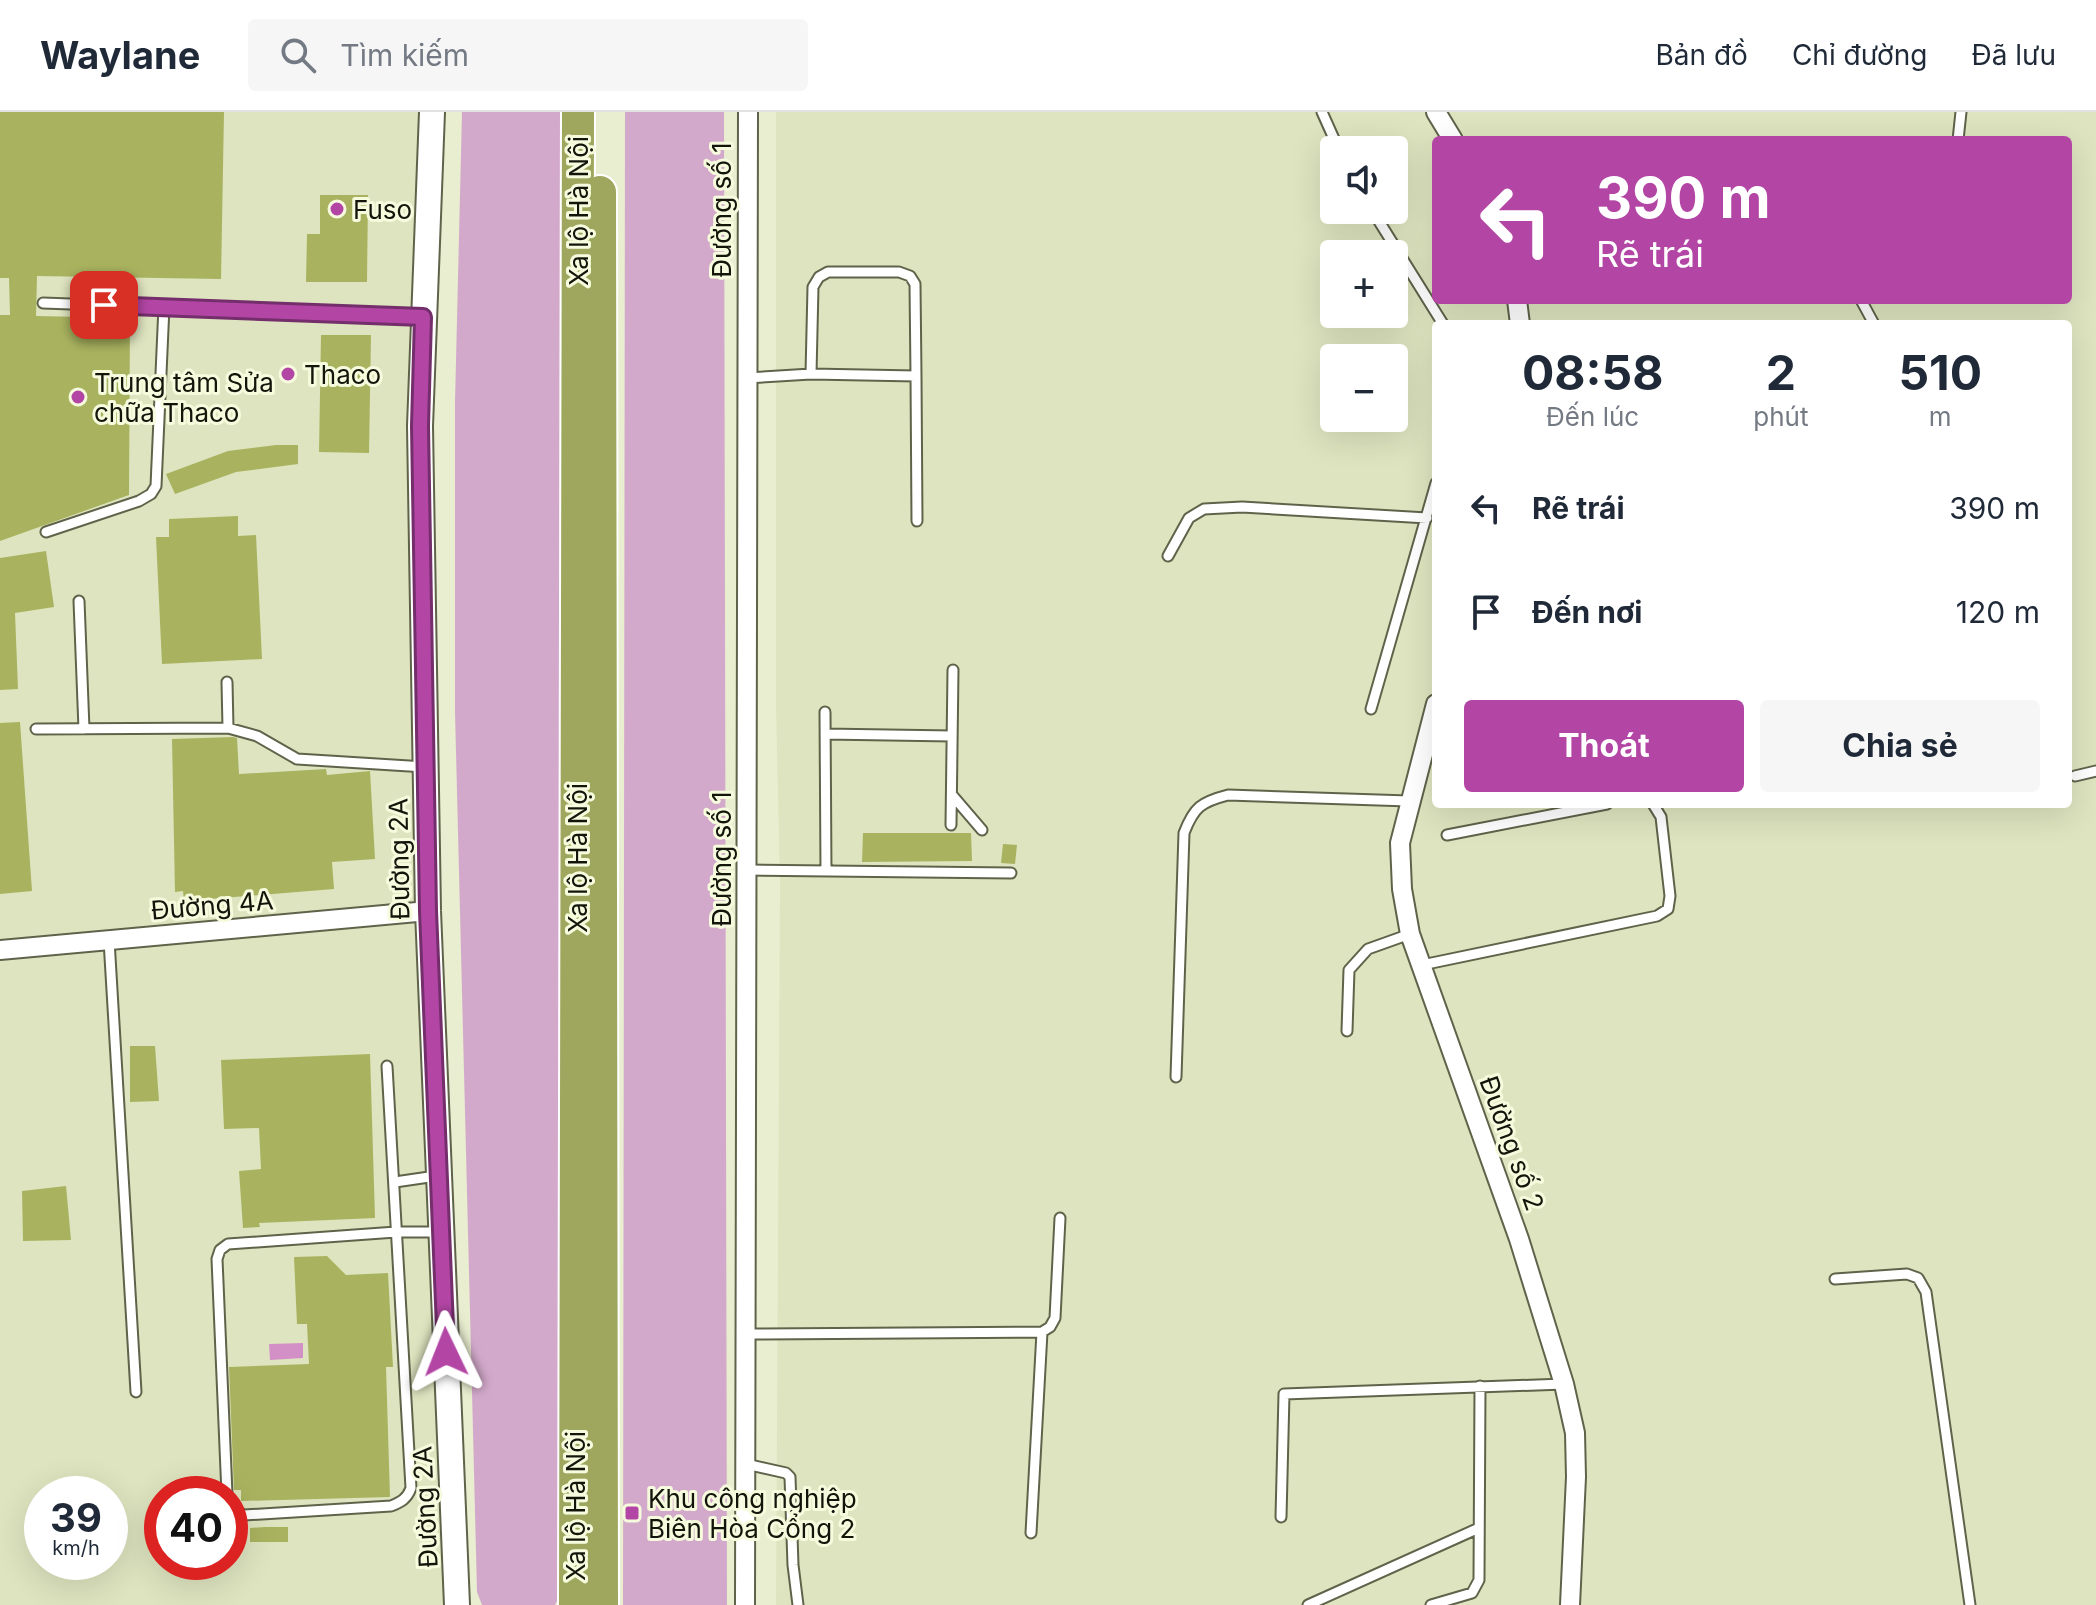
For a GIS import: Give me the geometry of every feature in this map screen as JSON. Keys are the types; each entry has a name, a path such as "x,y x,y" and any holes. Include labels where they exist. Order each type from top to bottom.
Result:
{"highway":[{"name":"Xa lộ Hà Nội","path":"575,1605 578,112"},
{"name":"Xa lộ Hà Nội","path":"600,112 602,1605"}],"street":[{"name":"Đường 2A","path":"432,112 420,426 425,767 428,911 457,1605"},
{"name":"Đường số 1","path":"745,1605 748,112"},
{"path":"1436,112 1451,136"},
{"name":"Đường số 2","path":"1432,718 1400,843 1402,889 1410,934 1519,1239 1564,1384 1575,1433 1570,1605"},
{"name":"Đường 4A","path":"0,950 428,911"}],"lane":[{"path":"1322,112 1333,136"},
{"path":"1958,136 1961,112"},
{"path":"1381,224 1441,320"},
{"path":"811,374 813,287 819,277 828,272 899,272 910,276 915,284 917,521"},
{"path":"43,303 423,317"},
{"path":"46,532 139,501 151,494 156,486 164,306"},
{"path":"746,378 811,374 916,376"},
{"path":"1371,709 1432,499"},
{"path":"1168,556 1189,518 1204,509 1242,507 1427,518"},
{"path":"79,601 84,729"},
{"path":"951,825 953,670"},
{"path":"227,682 228,728"},
{"path":"825,712 826,871"},
{"path":"36,729 228,728 257,736 297,759 425,767"},
{"path":"825,734 952,736"},
{"path":"2075,776 2096,771"},
{"path":"952,795 982,830"},
{"path":"1176,1077 1184,833 1191,815 1205,801 1228,795 1409,801"},
{"path":"1447,835 1586,808"},
{"path":"1422,965 1657,916 1668,909 1670,896 1661,817 1657,808"},
{"path":"748,870 1011,873"},
{"path":"1347,1031 1349,970 1368,949 1410,934"},
{"path":"109,940 136,1392"},
{"path":"248,1515 391,1506 405,1499 411,1488 387,1066"},
{"path":"395,1182 439,1175"},
{"path":"746,1334 1042,1332 1050,1327 1055,1318 1060,1218"},
{"path":"226,1476 217,1259 220,1250 228,1244 396,1232 441,1232"},
{"path":"1835,1279 1907,1274 1918,1278 1926,1292 1970,1605"},
{"path":"1031,1533 1042,1332"},
{"path":"1281,1517 1284,1394 1564,1384"},
{"path":"1431,1605 1472,1593 1477,1587 1480,1386"},
{"path":"746,1464 786,1473 790,1477 793,1565 798,1605"},
{"path":"1308,1605 1479,1528"}],"shaded area":[{"path":"0,112 422,112 447,1605 0,1605"},
{"path":"462,112 560,112 559,1597 555,1605 482,1605 477,1592 455,712 455,402"},
{"path":"625,112 724,112 727,1605 623,1605"},
{"path":"776,112 2096,112 2096,1605 776,1605 780,882 776,705"},
{"path":"303,1343 303,1358 270,1360 269,1344"}],"building":[{"name":"Trung tâm Sửa chữa Thaco","path":"0,112 224,112 221,279 37,276 36,316 130,318 129,495 0,541 0,315 10,315 9,278 0,278"},
{"path":"320,195 368,195 367,282 306,282 307,234 320,234"},
{"path":"321,335 371,335 369,453 319,452"},
{"path":"298,445 298,464 236,472 175,494 166,474 228,451"},
{"path":"238,516 238,536 256,535 262,659 162,664 156,537 169,537 169,519"},
{"path":"46,551 54,607 15,613 18,689 0,690 0,558"},
{"path":"20,722 32,891 0,894 0,723"},
{"path":"237,738 239,774 326,769 327,775 370,771 375,859 332,862 334,889 184,901 183,891 175,892 172,739"},
{"path":"863,833 971,833 972,861 862,862"},
{"path":"1003,844 1017,845 1015,864 1001,863"},
{"path":"130,1046 155,1046 159,1101 130,1102"},
{"path":"370,1054 375,1218 259,1223 260,1227 243,1228 239,1171 261,1169 259,1128 224,1129 221,1060"},
{"path":"66,1186 71,1240 23,1241 22,1191"},
{"path":"327,1256 346,1275 388,1273 393,1367 386,1367 390,1497 248,1501 248,1476 233,1476 229,1367 309,1364 307,1324 297,1324 294,1257"},
{"path":"288,1527 288,1542 250,1542 250,1528"}],"place":[{"name":"Fuso","path":"337,209"},
{"name":"Thaco","path":"288,374"},
{"name":"Trung tâm Sửa chữa Thaco","path":"78,397"},
{"name":"Khu công nghiệp Biên Hòa Cổng 2","path":"632,1513"}],"route":[{"path":"104,305 423,317 420,426 428,911 446,1352"}]}
